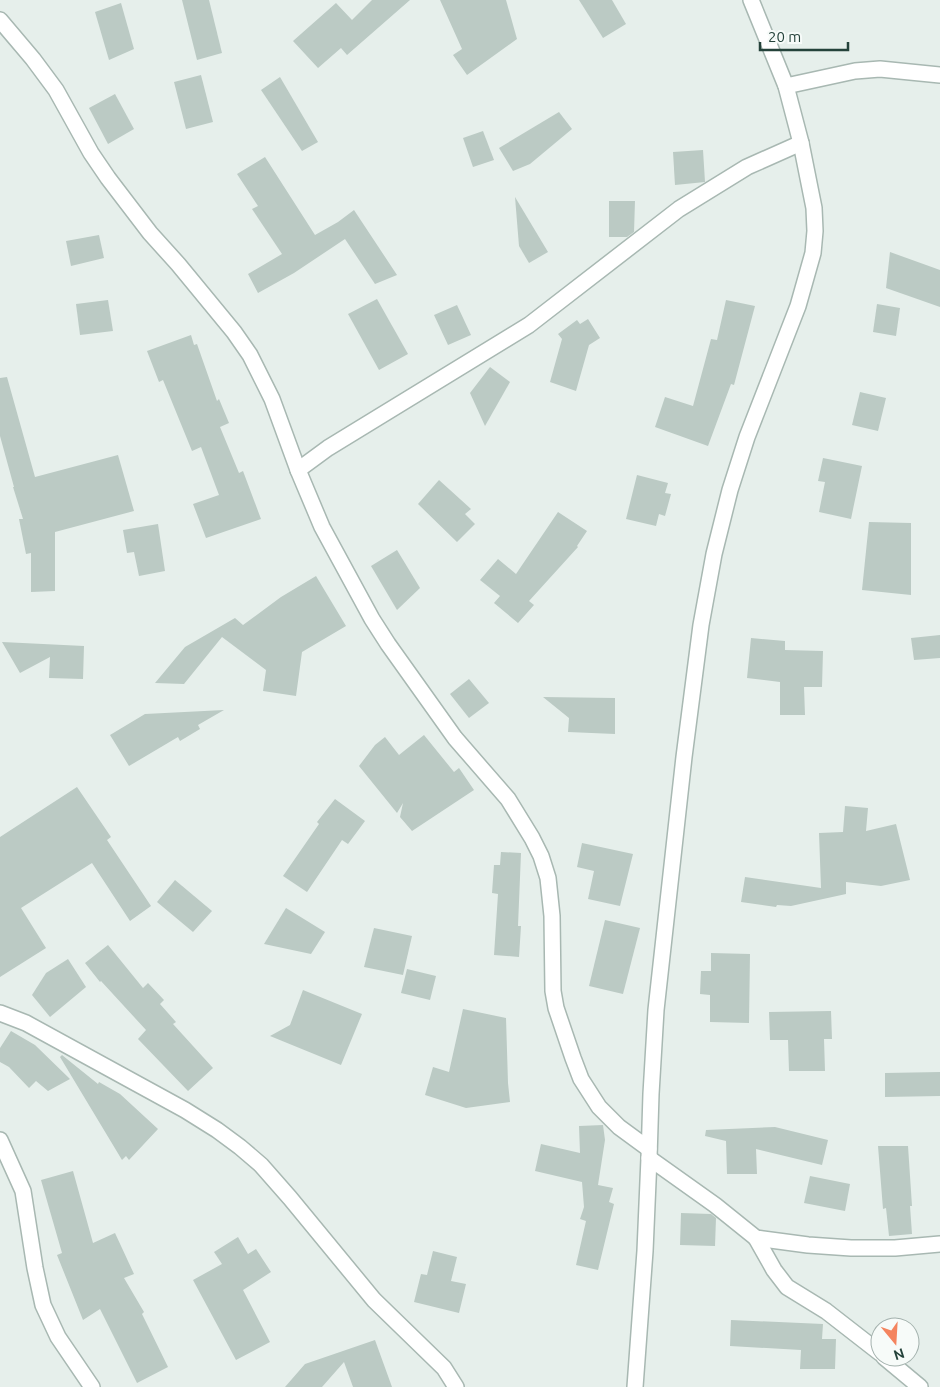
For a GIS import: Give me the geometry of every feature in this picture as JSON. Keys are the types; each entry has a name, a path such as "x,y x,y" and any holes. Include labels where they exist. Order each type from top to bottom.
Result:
{"street":[{"path":"634,1387 656,1010 684,757 701,625 714,554 730,490 747,436 798,306 813,253 815,231 814,208 786,86 751,0"},
{"path":"0,20 56,90 92,153 130,207 234,332 250,354 272,399 298,470 322,527 339,560 388,644 455,738 508,799 535,844 546,871 550,894 554,999 572,1058 581,1079 599,1107 649,1154 756,1238 774,1270 787,1287 826,1311 870,1345"},
{"path":"786,86 855,71 880,68 940,76"},
{"path":"298,470 328,448 529,325 679,209 748,168 800,143"},
{"path":"0,1013 26,1023 185,1110 240,1147 261,1165 290,1198 374,1300 444,1368 456,1387"},
{"path":"0,1140 23,1191 43,1305 58,1337 92,1387"},
{"path":"756,1238 808,1245 851,1248 895,1248 940,1244"},
{"path":"896,1367 920,1387"}],"building":[{"path":"182,0 209,0 222,53 197,60"},
{"path":"372,0 410,0 347,55 341,48 318,68 293,41 336,3 352,20"},
{"path":"440,0 506,0 517,39 467,75 453,55 462,49"},
{"path":"579,0 612,0 626,24 603,38"},
{"path":"121,3 134,49 109,60 95,12"},
{"path":"201,75 213,122 186,129 174,82"},
{"path":"280,77 318,142 302,151 261,90"},
{"path":"115,94 134,129 108,144 89,108"},
{"path":"559,112 572,129 530,164 513,171 499,148"},
{"path":"483,131 494,160 473,167 463,138"},
{"path":"703,150 705,182 675,185 673,152"},
{"path":"265,157 315,235 354,210 397,275 375,284 345,239 294,273 258,293 248,274 282,254 252,209 258,206 237,174"},
{"path":"515,197 548,252 529,263 519,246"},
{"path":"609,201 635,201 634,232 627,237 609,237"},
{"path":"99,235 104,258 71,266 66,241"},
{"path":"890,252 940,270 940,307 886,288"},
{"path":"377,299 408,354 379,370 348,314"},
{"path":"108,300 113,331 80,335 76,304"},
{"path":"726,300 755,306 734,385 731,384 708,446 655,427 665,397 693,406 711,339 717,340"},
{"path":"877,304 900,308 896,336 873,332"},
{"path":"457,305 471,335 448,345 434,315"},
{"path":"588,319 600,338 589,345 576,391 550,382 562,339 558,334 577,320 580,324"},
{"path":"191,335 194,345 197,344 217,401 219,399 229,423 220,427 239,473 243,471 261,519 206,538 193,504 219,495 201,447 192,451 163,380 159,382 147,351"},
{"path":"490,367 510,382 485,426 470,393"},
{"path":"7,377 35,477 118,455 134,511 55,532 55,591 31,592 31,553 26,554 19,519 23,519 0,436 0,378"},
{"path":"860,392 886,398 878,431 852,425"},
{"path":"823,458 862,466 851,519 819,512 825,482 818,481"},
{"path":"637,475 668,483 665,493 671,494 665,516 659,514 656,526 626,519"},
{"path":"439,480 471,509 465,514 475,524 457,542 418,504"},
{"path":"558,512 587,531 578,547 529,601 534,605 518,623 494,603 500,596 480,580 498,559 516,574"},
{"path":"869,522 911,523 911,595 862,590"},
{"path":"158,524 165,571 139,576 134,552 127,553 123,530"},
{"path":"397,550 420,588 397,610 371,566"},
{"path":"316,576 346,626 302,652 296,696 263,691 266,670 222,637 184,684 155,683 185,647 235,618 243,625 281,597"},
{"path":"940,635 940,658 914,660 911,638"},
{"path":"751,638 785,641 785,650 823,651 822,687 804,687 805,715 780,715 780,682 747,678"},
{"path":"2,642 84,646 83,679 49,678 50,657 20,673"},
{"path":"469,679 489,703 469,718 450,694"},
{"path":"543,697 615,698 615,734 568,732 569,718"},
{"path":"224,710 198,725 200,729 180,741 178,737 129,766 110,735 145,714"},
{"path":"424,735 454,772 459,768 474,790 412,831 400,817 403,803 397,813 359,766 375,745 385,737 399,755"},
{"path":"77,787 111,837 107,840 151,906 130,921 92,863 21,908 46,948 0,977 0,837"},
{"path":"335,799 365,821 348,844 342,840 307,892 283,876 319,824 317,822"},
{"path":"845,806 868,808 866,831 896,824 910,880 881,886 846,882 846,894 791,906 777,905 776,907 741,902 745,877 821,888 819,833 843,832"},
{"path":"582,843 633,854 620,906 588,899 594,871 577,867"},
{"path":"501,852 521,853 518,926 521,926 519,957 494,955 498,894 492,893 494,865 500,865"},
{"path":"175,880 212,911 193,932 157,902"},
{"path":"286,908 325,932 311,954 264,944"},
{"path":"605,920 640,928 623,994 589,986"},
{"path":"374,928 412,936 403,975 364,967"},
{"path":"108,945 143,988 148,983 164,1000 160,1004 176,1022 173,1024 213,1068 188,1091 138,1039 146,1030 100,982 85,963"},
{"path":"711,953 750,954 749,1023 710,1022 710,995 700,994 701,971 711,971"},
{"path":"68,959 86,987 50,1017 32,995 46,973"},
{"path":"407,969 436,976 430,1000 401,993"},
{"path":"303,990 362,1014 341,1065 270,1036 290,1025"},
{"path":"463,1009 506,1018 510,1102 466,1108 425,1095 433,1067 449,1072"},
{"path":"831,1011 832,1039 824,1039 825,1071 789,1071 788,1040 770,1040 769,1012"},
{"path":"11,1031 35,1045 70,1079 48,1091 36,1081 29,1088 9,1067 0,1062 0,1048"},
{"path":"62,1055 98,1084 99,1082 120,1094 158,1129 129,1160 126,1156 122,1160 60,1057"},
{"path":"940,1072 940,1096 885,1097 885,1073"},
{"path":"603,1125 605,1140 598,1185 613,1188 609,1202 614,1204 598,1270 576,1265 586,1221 580,1219 584,1207 582,1182 535,1171 541,1144 580,1153 579,1126"},
{"path":"775,1127 828,1140 822,1165 756,1149 757,1174 727,1174 726,1141 705,1136 706,1130"},
{"path":"878,1146 908,1146 912,1234 889,1236 886,1208 883,1209"},
{"path":"73,1171 93,1243 115,1233 134,1274 124,1278 144,1312 142,1314 168,1367 137,1383 100,1309 83,1320 57,1255 62,1253 41,1180"},
{"path":"810,1176 850,1184 845,1211 804,1203"},
{"path":"681,1213 711,1214 716,1218 715,1246 680,1245"},
{"path":"238,1237 248,1254 256,1249 271,1272 243,1290 270,1342 236,1360 193,1280 222,1264 214,1252"},
{"path":"433,1251 457,1257 451,1281 466,1284 459,1313 414,1302 421,1274 427,1275"},
{"path":"731,1320 823,1324 822,1339 836,1339 835,1369 800,1369 801,1350 730,1346"},
{"path":"375,1340 392,1387 353,1387 344,1362 322,1387 285,1387 305,1364"}]}
